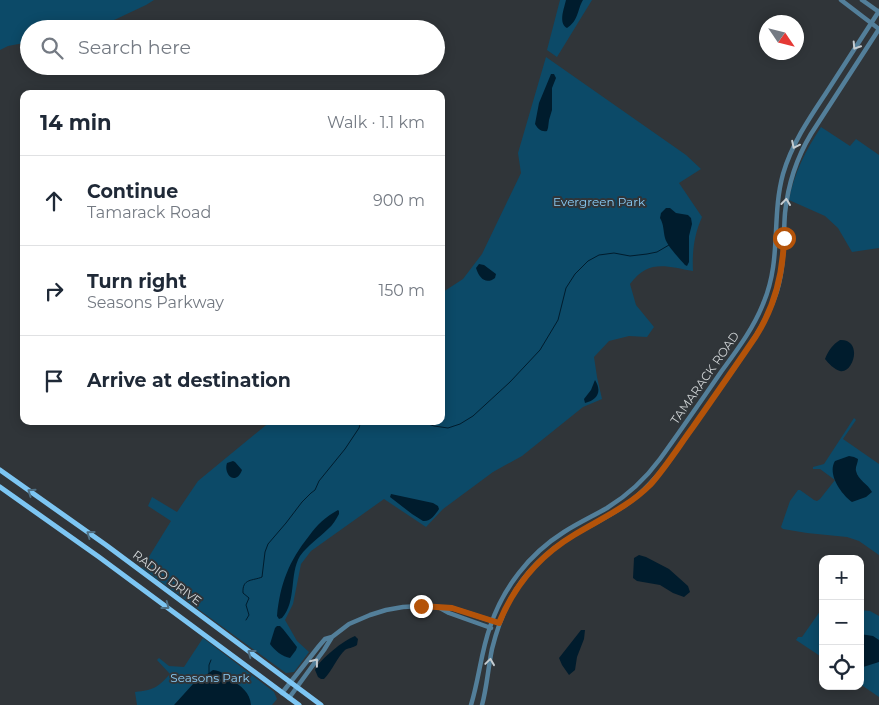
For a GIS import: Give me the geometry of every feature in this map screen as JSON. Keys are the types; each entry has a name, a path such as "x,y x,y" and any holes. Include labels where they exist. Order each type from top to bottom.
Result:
{"main road":[{"name":"RADIO DRIVE","path":"0,470 106,545 321,705"},
{"name":"RADIO DRIVE","path":"0,486 299,705"}],"street":[{"path":"841,0 879,29"},
{"path":"862,0 879,12"},
{"name":"TAMARACK ROAD","path":"471,705 489,627 514,579 541,548 562,533 619,500 649,473 749,332 764,302 773,275 780,190 790,155 803,129 879,12"},
{"name":"TAMARACK ROAD","path":"482,705 499,623 515,591 530,571 561,543 626,505 645,490 667,464 756,336 772,305 781,275 788,193 791,178 800,155 811,134 879,29"},
{"path":"289,698 332,637 360,618 403,606 421,606 452,608 499,623"},
{"path":"439,607 449,613 497,631"},
{"path":"282,693 325,639 332,637"}],"green space":[{"path":"0,0 154,0 114,20 20,20 20,44 0,50"},
{"path":"560,0 592,0 557,57 547,50"},
{"name":"Evergreen Park","path":"546,57 686,155 701,169 679,183 702,217 694,244 693,271 658,266 644,271 630,284 636,305 654,327 647,337 629,336 609,341 594,357 602,399 583,407 522,456 493,472 443,509 426,527 384,499 311,551 301,564 293,604 285,620 297,641 309,652 294,672 286,673 142,568 171,521 148,506 152,497 177,512 198,481 266,425 445,425 445,291 463,279 482,254 521,173 518,153"},
{"path":"821,127 850,146 856,139 879,155 879,248 852,252 838,228 825,216 789,200 801,162"},
{"path":"854,418 856,420 843,439 879,464 879,555 859,541 847,537 807,533 781,527 790,501 798,490 817,501 835,480 820,469 813,469 813,467 824,464"},
{"path":"864,610 870,611 879,616 879,697 864,687"},
{"path":"819,613 819,655 796,640 798,637 802,637"},
{"name":"Seasons Park","path":"203,638 274,692 277,699 272,705 137,705 135,692 155,688 170,674 157,660 159,658 169,666 184,667"}],"shaded area":[{"path":"566,0 583,0 576,18 567,28 564,26 562,19"},
{"path":"551,74 554,74 556,78 552,88 552,110 547,131 543,131 535,124 539,103"},
{"path":"666,208 670,208 676,213 688,215 691,218 689,262 687,266 666,241 660,218 661,213"},
{"path":"479,264 484,265 496,274 495,278 489,281 483,279 476,268"},
{"path":"840,340 847,341 852,345 854,356 849,367 840,371 825,359 831,348"},
{"path":"595,380 598,394 593,400 585,403 584,399 591,390"},
{"path":"849,456 858,459 857,474 872,492 866,497 852,502 836,483 833,472 835,461"},
{"path":"233,461 242,470 234,478 228,475 226,467 227,463"},
{"path":"391,494 433,503 439,509 430,519 423,521 390,497"},
{"path":"338,510 339,514 331,526 300,556 295,571 290,604 282,618 279,619 277,616 280,594 291,564 315,528 325,518"},
{"path":"639,555 669,569 688,586 690,592 684,597 660,585 637,581 633,578 634,558"},
{"path":"277,626 283,629 297,647 290,658 279,653 270,644"},
{"path":"581,630 585,630 584,639 577,657 575,670 569,675 559,658"},
{"path":"864,635 873,636 879,640 879,662 864,667"},
{"path":"355,636 358,639 357,645 346,649 342,653 324,679 318,677 315,670 327,655"},
{"path":"213,670 219,671 241,687 249,696 251,705 174,705 193,684"}],"waterway":[{"path":"431,425 448,428 460,424 473,416 510,382 540,350 558,320 566,288 575,274 588,261 599,255 614,253 630,256 647,254 657,252 669,245"},
{"path":"246,620 249,615 246,605 249,598 243,593 244,585 246,582 262,577 265,552 268,544 302,502 315,490 319,481 345,449 360,425"},
{"path":"209,674 211,660"}],"route":[{"path":"421,606 452,608 499,623 520,583 547,554 561,543 626,505 650,484 667,464 764,323 772,305 781,275 784,257 784,238"}]}
